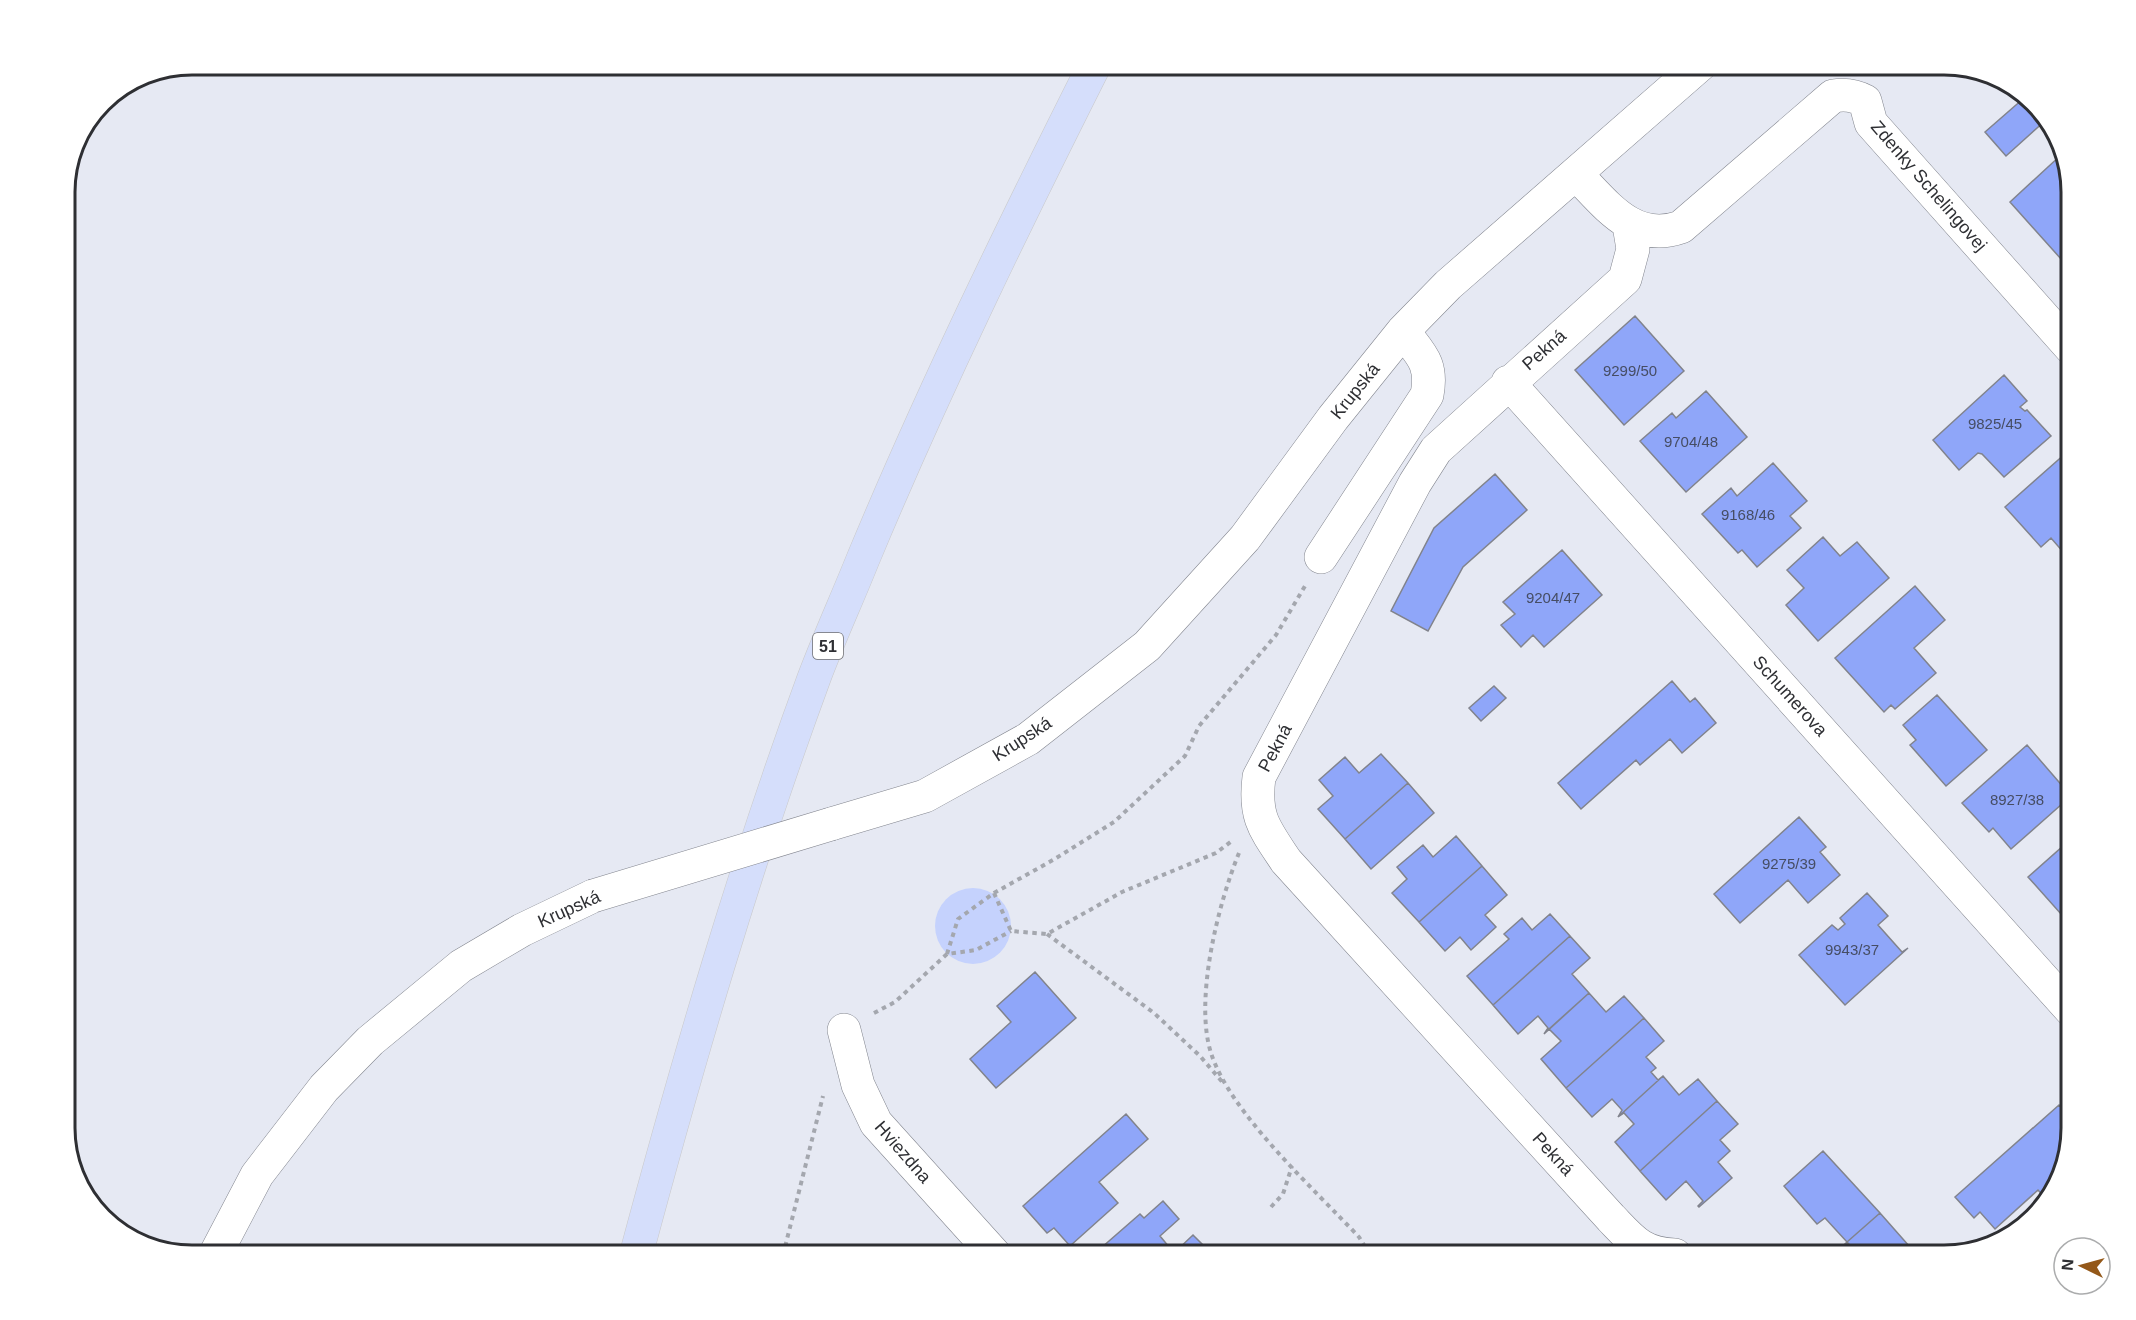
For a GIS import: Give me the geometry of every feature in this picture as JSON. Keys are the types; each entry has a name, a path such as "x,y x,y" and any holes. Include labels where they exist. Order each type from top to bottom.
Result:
{"main road":[{"name":"51","path":"639,1245 682,1081 736,903 815,676 910,448 1002,247 1089,75"}],"street":[{"name":"Krupská","path":"222,1242 257,1175 324,1088 370,1041 462,966 522,930 593,896 925,796 1028,739 1147,646 1245,538 1333,418 1403,331 1448,285 1688,75"},
{"name":"Zdenky Schelingovej","path":"1629,225 1666,232 1680,227 1833,96 1846,94 1865,101 1871,123 2061,337"},
{"path":"1576,174 1629,225"},
{"name":"Pekná","path":"1629,225 1633,249 1625,279 1508,382 1436,450 1415,483 1259,777 1254,826 1637,1245"},
{"path":"1321,557 1427,395 1430,377 1426,362 1403,331"},
{"name":"Schumerova","path":"1508,382 2061,998"},
{"name":"Hviezdna","path":"844,1030 858,1085 876,1123 985,1245"}],"path":[{"path":"895,1002 947,954 958,919 994,893 1053,861 1114,822 1185,756 1199,726 1276,635 1321,557"},
{"path":"1047,934 1122,892 1216,853 1254,826"},
{"path":"1228,1088 1211,1053 1204,1010 1212,950 1237,857 1254,826"},
{"path":"994,893 1011,931"},
{"path":"947,954 976,950 1011,931 1047,934 1154,1013 1200,1056 1228,1088 1246,1114 1359,1237 1364,1245"},
{"path":"786,1245 824,1090"},
{"path":"1271,1207 1282,1194 1292,1166"}],"shaded area":[{"path":"973,888 988,891 1000,899 1008,911 1011,926 1008,941 1000,953 988,961 973,964 958,961 946,953 938,941 935,926 938,911 946,899 958,891"}],"building":[{"path":"2019,102 2040,126 2006,156 1985,132"},
{"path":"2056,159 2061,184 2061,259 2010,202"},
{"path":"1635,316 1684,371 1624,425 1575,370"},
{"path":"2004,375 2027,401 2020,407 2027,410 2051,436 2004,477 1982,454 1978,453 1959,470 1933,440"},
{"path":"1706,391 1747,437 1686,492 1640,441 1672,413 1676,418"},
{"path":"2061,457 2061,550 2051,538 2041,547 2005,507"},
{"path":"1773,463 1807,501 1790,516 1801,528 1757,567 1742,550 1738,553 1702,514 1731,488 1737,496"},
{"path":"1495,474 1527,510 1463,567 1428,631 1391,611 1434,528"},
{"path":"1823,537 1840,556 1857,542 1889,578 1818,641 1786,605 1804,588 1787,570"},
{"path":"1562,550 1602,595 1544,647 1533,635 1521,647 1501,625 1515,614 1503,602"},
{"path":"1915,586 1945,620 1914,648 1936,673 1895,709 1891,705 1884,712 1835,658"},
{"path":"1672,681 1690,702 1695,698 1716,723 1682,753 1670,739 1640,765 1636,760 1581,809 1558,783"},
{"path":"1494,686 1506,698 1481,721 1469,708"},
{"path":"1937,695 1987,750 1946,786 1910,745 1916,740 1903,725"},
{"path":"2027,745 2061,784 2061,805 2011,849 1993,828 1989,832 1962,803"},
{"path":"1381,754 1408,783 1345,839 1318,809 1333,796 1319,780 1345,757 1359,773"},
{"path":"1408,783 1434,813 1371,869 1345,839"},
{"path":"1799,817 1826,847 1820,852 1840,875 1808,903 1788,880 1740,923 1714,894"},
{"path":"1456,836 1482,866 1419,922 1392,893 1407,879 1397,867 1423,845 1433,857"},
{"path":"2061,848 2061,914 2028,877"},
{"path":"1482,866 1507,895 1485,915 1496,927 1471,950 1460,937 1445,951 1419,922"},
{"path":"1867,893 1888,916 1878,925 1902,952 1908,948 1845,1005 1799,955 1832,925 1838,930 1845,924 1840,918"},
{"path":"1550,914 1570,936 1493,1005 1467,976 1509,939 1504,934 1522,918 1532,930"},
{"path":"1570,936 1590,958 1572,974 1589,993 1544,1034 1548,1028 1538,1016 1518,1034 1493,1005"},
{"path":"1035,972 1076,1018 996,1088 970,1059 1011,1022 997,1006"},
{"path":"1589,993 1606,1012 1624,996 1644,1018 1566,1088 1541,1059 1561,1041 1549,1029"},
{"path":"1644,1018 1664,1041 1646,1057 1656,1068 1651,1072 1658,1080 1663,1076 1618,1117 1622,1110 1612,1099 1592,1117 1566,1088"},
{"path":"1663,1076 1679,1095 1698,1079 1717,1101 1640,1171 1615,1142 1634,1124 1624,1113 1618,1117"},
{"path":"1717,1101 1738,1124 1720,1140 1730,1151 1718,1162 1732,1178 1699,1207 1703,1201 1686,1181 1666,1200 1640,1171"},
{"path":"2059,1105 2061,1107 2060,1143 2057,1158 2052,1173 2041,1193 2038,1190 1995,1229 1980,1212 1974,1218 1955,1197"},
{"path":"1126,1114 1148,1139 1099,1182 1118,1203 1071,1245 1054,1228 1047,1233 1023,1206"},
{"path":"1823,1151 1880,1213 1847,1242 1825,1218 1817,1224 1784,1186"},
{"path":"1163,1201 1179,1219 1160,1236 1167,1245 1104,1245 1140,1214 1144,1218"},
{"path":"1880,1213 1908,1245 1850,1245 1847,1242"},
{"path":"1193,1235 1203,1245 1182,1245"}]}
